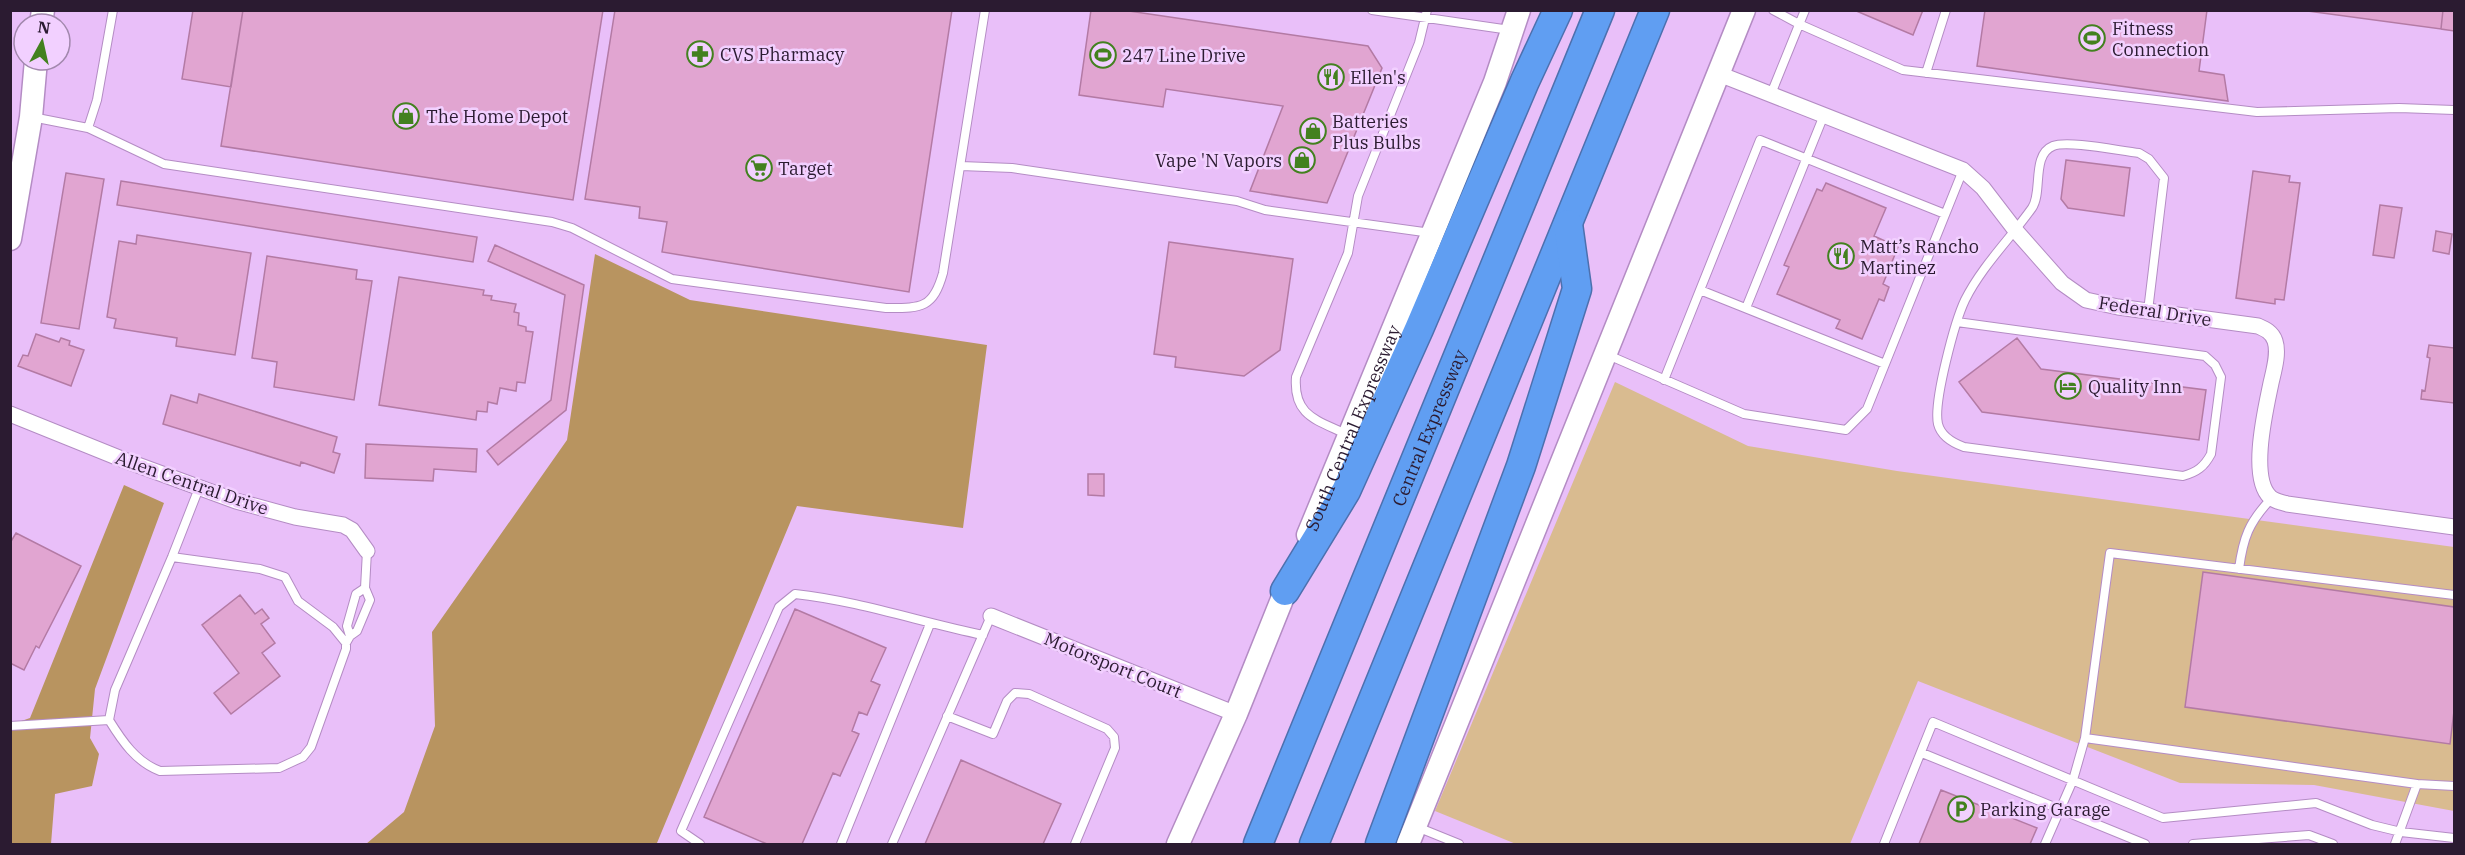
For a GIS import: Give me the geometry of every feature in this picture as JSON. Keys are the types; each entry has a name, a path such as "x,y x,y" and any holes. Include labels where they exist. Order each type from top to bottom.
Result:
{"highway":[{"path":"1285,591 1346,491 1558,10"},
{"name":"Central Expressway","path":"1258,844 1600,10"},
{"path":"1314,844 1654,10"},
{"path":"1380,844 1521,465 1577,289 1568,223"}],"main road":[{"path":"1412,836 1744,10"},
{"name":"South Central Expressway","path":"1178,844 1236,714 1495,82 1516,20"},
{"path":"10,239 31,117 35,72"}],"street":[{"name":"Federal Drive","path":"1719,74 1963,170 1983,188 2016,231 2062,283 2086,300 2258,326 2269,332 2275,342 2276,358 2264,423 2260,470 2264,489 2271,499"},
{"name":"Allen Central Drive","path":"10,414 124,460 236,501 295,517 343,525 352,530 367,551"},
{"path":"2271,499 2287,504 2454,527"},
{"name":"Motorsport Court","path":"991,616 1236,714"}],"lane":[{"path":"88,128 97,100 113,10"},
{"path":"31,117 88,128 164,164 552,222 572,228 672,279 886,308 910,308 927,303 937,294 943,273 985,10"},
{"path":"1372,10 1516,20"},
{"path":"1773,10 1799,24 1904,70 2257,112 2399,108 2454,110"},
{"path":"1771,94 1805,10"},
{"path":"1926,73 1946,10"},
{"path":"1349,435 1306,412 1298,405 1295,391 1296,377 1348,254 1358,196 1419,43 1427,14"},
{"path":"1746,308 1824,115"},
{"path":"1664,380 1760,140 1945,214"},
{"path":"1957,322 2205,356 2216,365 2221,378 2211,454 2205,465 2196,472 2183,476 1964,447 1949,441 1938,424 1939,403 1951,338 1965,300 1987,266 2036,202 2040,162 2044,154 2052,147 2065,144 2139,153 2149,159 2164,178 2148,311"},
{"path":"961,166 1012,168 1237,201 1265,210 1432,233"},
{"path":"1606,355 1744,414 1846,430 1867,409 1963,170"},
{"path":"1700,290 1885,364"},
{"path":"199,488 115,690 110,720 124,743 149,767 160,771 279,768 303,757 311,747 346,649 347,626 356,594 365,588"},
{"path":"2239,569 2242,543 2246,534 2255,516 2271,499"},
{"path":"348,639 357,631 370,600 365,588 367,551"},
{"path":"2045,844 2073,780 2085,738 2110,553 2454,595"},
{"path":"172,557 261,569 285,578 298,601 348,639"},
{"path":"700,844 681,831 779,607 795,594 833,598 930,624 983,635"},
{"path":"892,844 991,616"},
{"path":"841,844 930,624"},
{"path":"947,716 993,734 1007,701 1015,693 1029,694 1107,729 1114,737 1116,748 1075,844"},
{"path":"10,726 110,720"},
{"path":"1884,844 1934,722 2163,818 2316,803 2372,825 2401,832 2454,838"},
{"path":"2085,738 2417,784 2454,786"},
{"path":"1922,753 2145,844"},
{"path":"2395,844 2417,784"},
{"path":"2193,844 2309,835 2332,844"},
{"path":"1412,836 1459,844"}],"shaded area":[{"path":"595,254 690,300 987,345 963,528 797,506 657,843 659,844 366,844 404,812 435,726 432,632 567,440"},
{"path":"1615,382 1748,446 1897,471 2454,547 2454,811 2314,785 2180,783 1918,681 1850,844 1516,844 1435,811"},
{"path":"124,485 164,503 95,689 90,738 99,754 92,786 55,794 51,844 11,844 10,725 30,718"}],"building":[{"path":"193,10 243,10 231,87 182,79"},
{"name":"The Home Depot","path":"243,10 603,10 573,200 221,146"},
{"name":"Target","path":"615,10 952,10 909,292 662,252 667,222 639,218 640,207 585,199"},
{"path":"1091,10 1122,10 1368,46 1382,68 1327,203 1250,191 1283,106 1166,89 1163,107 1079,95"},
{"path":"1854,10 1923,10 1913,35"},
{"name":"Fitness Connection","path":"1985,10 2207,10 2199,71 2224,75 2228,101 1977,66"},
{"path":"2300,10 2443,10 2441,29"},
{"path":"2443,10 2454,10 2454,31 2441,29"},
{"path":"2066,160 2130,168 2124,216 2068,208 2061,199"},
{"path":"2253,171 2290,176 2289,182 2300,183 2284,300 2275,299 2275,304 2236,298"},
{"path":"66,173 104,179 79,329 41,323"},
{"path":"121,181 477,237 473,262 117,205"},
{"name":"Matt’s Rancho Martinez","path":"1826,183 1886,208 1874,236 1898,247 1883,284 1889,287 1884,301 1879,299 1862,339 1836,328 1840,320 1777,294 1789,267 1784,265 1817,189 1822,191"},
{"path":"2380,205 2402,208 2394,258 2373,255"},
{"path":"2436,231 2452,234 2449,254 2433,251"},
{"path":"137,235 251,253 235,355 176,346 177,338 114,328 116,319 107,317 119,241 136,244"},
{"path":"1169,242 1293,259 1280,350 1244,376 1175,367 1176,357 1154,354"},
{"path":"495,245 584,285 566,410 498,465 487,451 551,400 565,295 488,261"},
{"path":"267,256 357,270 356,279 372,281 354,400 274,387 277,362 252,358"},
{"path":"399,277 484,290 483,295 492,296 491,300 516,304 514,312 519,313 518,325 526,327 526,331 533,332 525,383 517,382 516,391 500,388 497,404 488,402 487,412 477,411 476,420 379,405"},
{"path":"36,334 59,342 61,338 70,341 69,345 84,350 71,386 18,366 23,355 28,356"},
{"name":"Quality Inn","path":"2017,338 2041,369 2206,390 2199,440 1982,412 1959,382"},
{"path":"2429,345 2454,348 2454,403 2421,399 2422,390 2425,391 2430,358 2427,357"},
{"path":"199,394 337,437 333,452 340,454 334,473 301,462 300,466 163,424 171,395 197,403"},
{"path":"366,444 477,449 476,472 434,469 433,481 365,478"},
{"path":"1088,474 1104,474 1104,496 1088,495"},
{"path":"16,533 81,566 39,648 36,646 24,670 10,663 10,543"},
{"path":"2203,572 2454,607 2454,711 2450,744 2185,707"},
{"path":"240,595 255,614 262,609 269,618 261,624 275,643 262,653 280,676 231,714 214,693 239,673 202,625"},
{"path":"795,609 886,648 871,681 880,685 867,715 859,712 852,731 859,734 840,776 833,773 802,844 767,844 704,817"},
{"path":"961,760 1061,804 1043,844 925,844"},
{"name":"Parking Garage","path":"1941,790 2037,828 2030,844 1919,844"}],"place":[{"name":"Fitness Connection","path":"2092,38"},
{"name":"CVS Pharmacy","path":"700,54"},
{"name":"247 Line Drive","path":"1103,55"},
{"name":"Ellen's","path":"1331,77"},
{"name":"The Home Depot","path":"406,116"},
{"name":"Batteries Plus Bulbs","path":"1313,131"},
{"name":"Vape 'N Vapors","path":"1302,160"},
{"name":"Target","path":"759,168"},
{"name":"Matt’s Rancho Martinez","path":"1841,256"},
{"name":"Quality Inn","path":"2068,386"},
{"name":"Parking Garage","path":"1961,809"}]}
